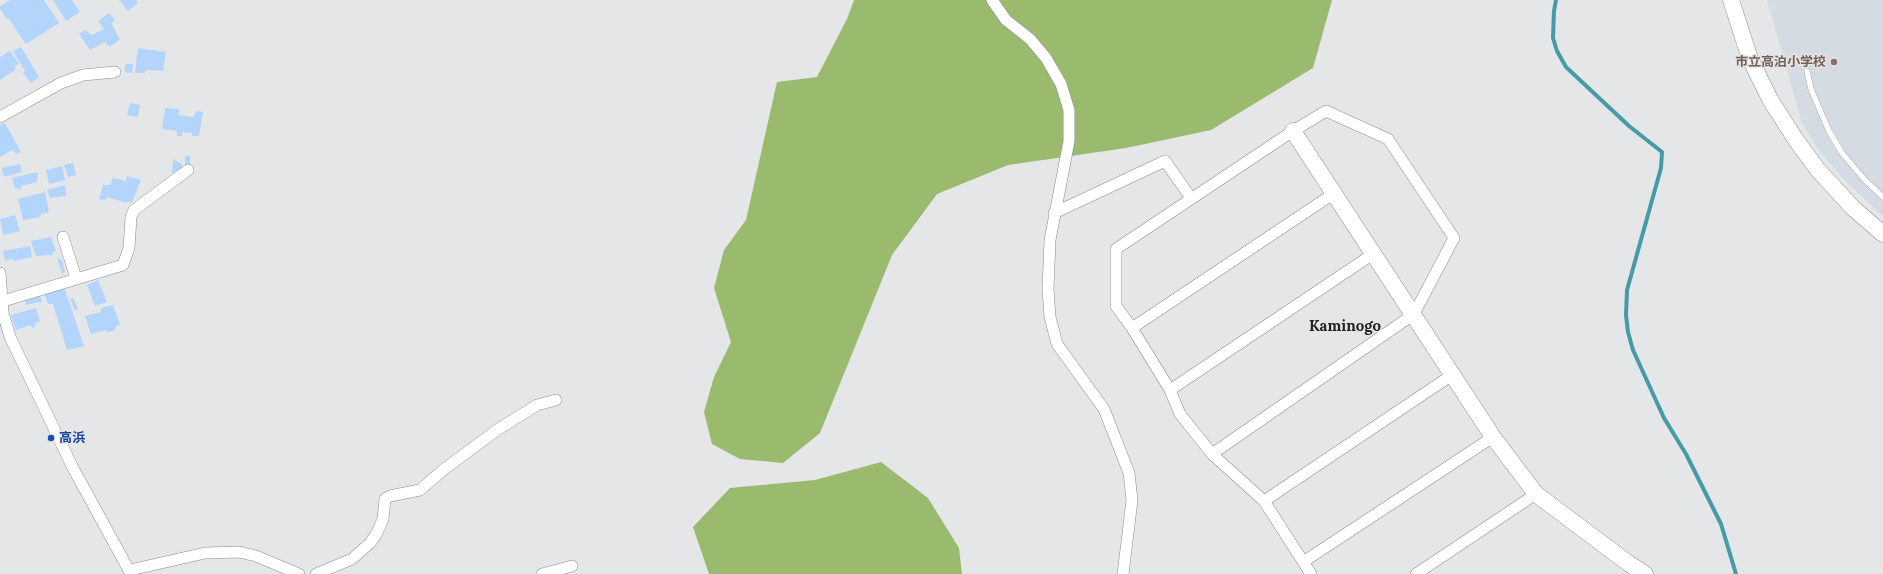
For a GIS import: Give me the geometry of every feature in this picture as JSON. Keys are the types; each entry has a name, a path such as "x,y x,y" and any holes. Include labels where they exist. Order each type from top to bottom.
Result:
{"street":[{"path":"992,0 1006,20 1030,39 1046,58 1061,84 1069,110 1069,141 1050,240 1048,289 1050,316 1057,344 1104,409 1129,473 1132,500 1123,574"},
{"path":"1731,0 1750,59 1771,101 1792,134 1818,170 1853,208 1883,234"},
{"path":"0,116 61,83 83,75 115,72"},
{"path":"1212,454 1414,314 1454,238 1388,139 1326,111 1292,131 1116,249 1116,306 1132,328 1170,390 1180,414 1212,454 1264,501 1311,574"},
{"path":"1292,131 1414,314 1493,437 1536,494 1645,574"},
{"path":"1054,213 1165,161 1191,198"},
{"path":"1,302 76,278 123,265 129,248 131,217 134,210 188,170"},
{"path":"1132,328 1333,194"},
{"path":"63,237 76,278"},
{"path":"1170,390 1373,254"},
{"path":"0,273 1,302 10,337 73,468 131,572 205,553 239,552 256,556 300,574"},
{"path":"1264,501 1452,375"},
{"path":"316,574 352,559 370,543 383,519 385,499 390,496 420,490 443,470 497,430 537,405 556,400"},
{"path":"1303,562 1493,437"},
{"path":"1416,574 1536,494"},
{"path":"542,574 572,566"}],"lane":[{"path":"1807,70 1811,89 1819,108 1829,131 1842,153 1864,179 1883,197"}],"shaded area":[{"name":"市立高泊小学校","path":"1767,0 1883,0 1883,216 1850,186 1820,152 1802,123"}],"green space":[{"path":"854,0 1332,0 1313,68 1211,130 1126,148 1008,165 937,194 892,255 820,433 783,463 740,459 712,444 704,412 714,377 731,342 714,288 724,250 746,220 777,82 817,77 847,19"},
{"path":"881,462 928,498 959,548 962,574 709,574 693,527 730,488 815,480"}],"building":[{"path":"10,0 44,0 59,23 26,44 9,19 7,19 0,9 0,6"},
{"path":"53,0 72,0 80,12 66,21"},
{"path":"119,0 136,0 138,3 128,11"},
{"path":"109,13 115,20 111,23 120,39 110,47 105,42 90,50 79,34 85,30 92,35 104,29 98,21"},
{"path":"21,47 39,77 31,83 23,73 25,71 13,51"},
{"path":"138,48 166,52 163,71 146,70 145,73 135,73"},
{"path":"10,51 19,64 15,66 15,70 0,80 0,57"},
{"path":"125,64 133,64 132,73 125,72"},
{"path":"130,103 140,105 138,117 127,115"},
{"path":"165,108 179,109 178,115 194,117 196,111 203,112 199,136 192,136 192,133 182,132 182,136 177,136 177,131 162,129"},
{"path":"5,123 21,152 16,154 12,150 0,157 0,125"},
{"path":"185,156 190,156 190,164 185,164"},
{"path":"173,159 182,164 183,168 172,173"},
{"path":"73,163 76,175 68,177 64,165"},
{"path":"20,164 22,172 4,177 2,168"},
{"path":"62,166 65,180 49,184 46,170"},
{"path":"38,173 37,182 21,186 21,189 15,188 12,178"},
{"path":"127,176 141,180 132,202 123,202 107,197 105,200 99,199 103,185 110,185 113,178 126,181"},
{"path":"65,185 66,196 50,198 47,190"},
{"path":"45,192 49,212 41,214 40,217 23,220 18,199"},
{"path":"15,215 20,231 3,235 0,219"},
{"path":"51,237 56,252 53,251 53,255 36,256 31,241"},
{"path":"30,246 32,257 14,261 12,259 5,261 3,251"},
{"path":"57,257 62,261 65,272 62,274"},
{"path":"98,280 107,302 95,306 87,285"},
{"path":"64,287 84,346 67,350 53,304 48,304 44,293"},
{"path":"40,294 42,303 39,302 26,305 25,298"},
{"path":"70,298 74,299 78,310 74,309"},
{"path":"113,305 120,325 116,326 115,330 108,332 105,330 91,334 85,316 101,312 101,308"},
{"path":"36,308 40,321 35,323 35,327 32,328 31,325 16,330 11,315"}],"waterway":[{"path":"1556,0 1553,38 1557,51 1566,67 1629,126 1662,152 1661,168 1627,290 1626,315 1628,332 1633,350 1664,418 1686,454 1721,524 1736,574"}],"place":[{"name":"市立高泊小学校","path":"1834,62"},
{"name":"高浜","path":"51,438"}],"district":[{"name":"Kaminogo","path":"1345,327"}]}
